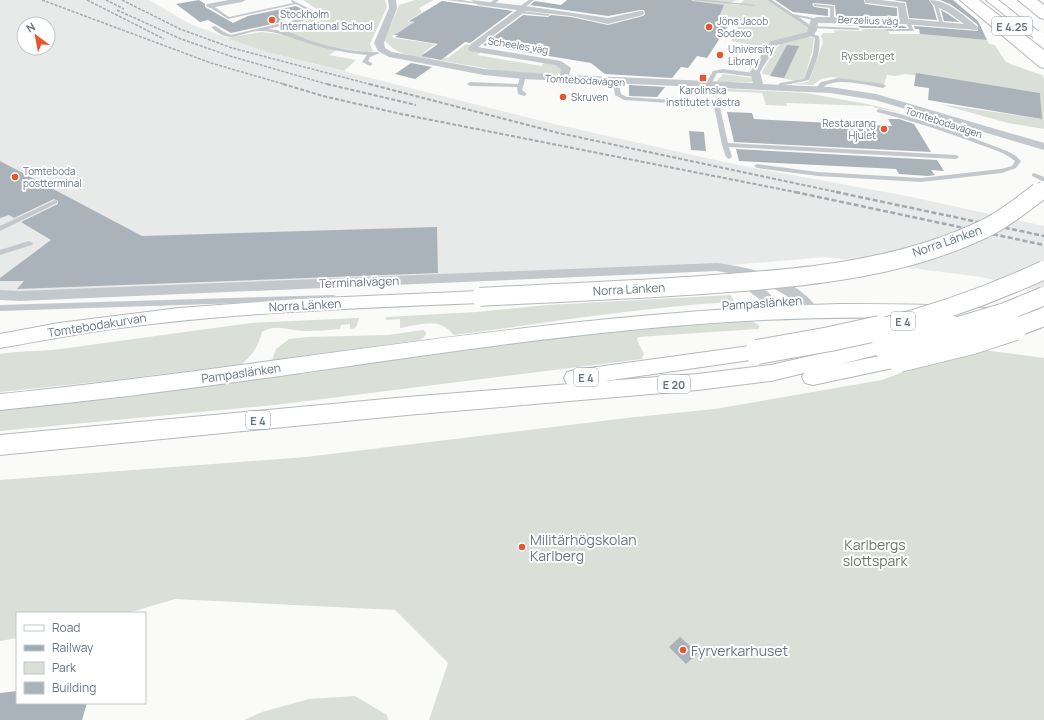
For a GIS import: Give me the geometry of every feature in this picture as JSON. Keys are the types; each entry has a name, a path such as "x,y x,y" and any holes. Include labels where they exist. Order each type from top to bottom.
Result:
{"main road":[{"path":"965,0 1044,64"},
{"path":"972,0 1044,56"},
{"name":"E 4.25","path":"979,0 1044,52"},
{"path":"991,0 1042,37"},
{"path":"1000,0 1042,37"},
{"path":"1012,0 1044,24"},
{"name":"E 4.25","path":"1023,0 1044,16"},
{"path":"1030,0 1044,10"},
{"name":"Norra Länken","path":"194,312 725,284 780,278 873,263 937,246 982,229 999,220 1039,181"},
{"name":"E 4","path":"0,445 416,405 494,389 802,345 923,316 978,299 1018,283 1044,270"},
{"path":"416,405 462,401 549,404 627,398 821,376 892,353 1019,307 1044,296"},
{"name":"Pampaslänken","path":"807,306 824,300 939,305 1044,316"},
{"name":"Pampaslänken","path":"0,402 144,387 482,340 775,307 807,306 973,314 1044,321"},
{"name":"Tomtebodakurvan","path":"0,341 96,324 194,312"},
{"path":"973,314 1044,326"},
{"path":"892,353 979,340 1044,316"}],"street":[{"path":"210,6 242,0"},
{"path":"476,1 494,2 522,9 608,21 640,13"},
{"name":"Berzelius väg","path":"755,76 755,72 774,43 832,19 869,8 906,22 974,28 952,11 935,1"},
{"path":"381,52 379,43 396,2"},
{"path":"869,8 902,5 906,22"},
{"name":"Scheeles väg","path":"522,9 474,46 473,49 558,63 566,68 564,78"},
{"name":"Tomtebodavägen","path":"381,52 436,64 523,76 615,81 664,80 708,84 818,89 844,92 876,97 907,105 1044,147"},
{"path":"755,76 759,86"},
{"name":"Tomtebodavägen","path":"844,92 872,99 993,138 1044,151"},
{"name":"Terminalvägen","path":"0,295 20,296 717,267 740,269 758,274 783,286 807,306"},
{"name":"Terminalvägen","path":"717,267 742,278 775,307"}],"lane":[{"name":"Tomtebodavägen","path":"212,27 231,36 320,15 291,0"},
{"path":"449,0 476,1"},
{"path":"522,9 532,0"},
{"path":"694,0 754,5"},
{"path":"736,4 740,0"},
{"path":"769,0 810,28 858,29"},
{"path":"935,1 942,25"},
{"path":"210,6 228,18 297,3"},
{"path":"816,5 832,6 832,19"},
{"path":"522,9 548,15"},
{"path":"784,87 782,84 806,80 816,52 817,37 814,27 792,15"},
{"path":"287,30 293,22"},
{"path":"887,30 912,30 906,22"},
{"path":"287,30 310,28 335,23"},
{"name":"Tomtebodavägen","path":"260,30 287,30 310,43 367,54 381,52"},
{"path":"741,50 766,54"},
{"path":"370,64 365,62 368,56 381,52"},
{"path":"708,84 715,72 723,71 755,76"},
{"path":"523,76 520,86 520,93 524,94"},
{"path":"818,89 823,83 839,80 883,86"},
{"path":"615,81 618,95 626,99 717,104 725,145 729,157"},
{"path":"470,84 520,86"},
{"path":"757,166 818,174 921,180 1002,171 1014,168 1018,162 1014,157 1005,152 898,114 879,111"},
{"path":"725,145 956,158"},
{"path":"1039,181 1044,180"},
{"path":"0,229 55,202"},
{"path":"0,253 28,243"},
{"path":"0,308 291,298 480,297"}],"shaded area":[{"path":"0,0 149,0 190,24 267,52 554,124 738,165 907,196 1044,226 1044,292 981,277 826,257 624,274 0,297"}],"green space":[{"path":"303,0 385,0 387,7 370,44 373,51 367,52 340,48 329,55 356,60 344,71 267,52 227,38 262,32 283,35 292,32 293,27 299,23 326,15"},
{"path":"415,0 434,0 419,8 422,12 408,21 451,28 442,35 403,29 392,36 394,38 435,44 423,53 434,56 430,59 411,56 399,52 385,40 399,5"},
{"path":"663,0 738,0 731,2 731,4 739,5 744,0 767,0 809,29 808,32 772,41 763,52 756,51 758,46 731,41 741,22 715,19"},
{"name":"Ryssberget","path":"863,29 886,29 890,34 920,34 987,40 989,44 995,45 1005,61 1042,75 1044,79 1044,129 1008,123 940,104 1041,119 1040,93 905,74 896,76 887,75 884,85 832,77 821,79 813,85 793,84 808,82 810,79 823,42 821,36 823,33 835,33 834,30 861,31"},
{"path":"806,37 814,38 812,52 804,79 796,81 763,74 762,72 777,47 782,43"},
{"path":"466,44 473,46 481,52 477,55 541,66 545,62 560,66 563,73 553,75 502,71 437,60 442,57 448,58"},
{"path":"723,74 752,78 754,82 717,81"},
{"path":"690,87 806,93 872,105 900,112 875,108 873,106 786,103 787,106 766,105 762,93 717,91 719,99 709,93 690,93"},
{"path":"731,295 734,302 629,311 454,335 442,325 429,323 400,328 400,319 386,320 386,317 477,312 547,305"},
{"path":"359,318 357,326 353,329 350,329 350,324 341,325 340,329 309,331 283,328 267,329 262,332 255,350 242,364 106,381 0,392 0,354 53,350 251,323"},
{"path":"750,320 760,326 758,329 638,337 637,340 644,354 642,359 275,405 0,431 0,410 187,389 576,335"},
{"path":"423,330 426,332 426,335 420,340 272,360 276,349 289,339 308,337 388,335"},
{"name":"Karlbergs slottspark","path":"967,348 1044,358 1044,720 429,720 448,663 395,610 175,599 131,612 16,612 16,638 0,641 0,480 306,457 635,417 715,409 882,380"},
{"path":"355,696 387,715 388,720 244,720 262,712 309,699"}],"building":[{"path":"199,0 205,4 205,7 233,23 248,16 296,6 312,14 293,19 282,17 281,22 231,33 208,20 200,22 176,4"},
{"path":"567,0 691,0 724,5 718,19 731,21 707,58 697,56 688,68 681,67 672,78 605,74 591,63 483,45 523,15 571,17 608,25 643,16 645,14 644,10 640,10 608,16 530,5 535,1 561,5"},
{"path":"775,0 864,0 865,4 897,8 897,16 836,16 835,5 814,3 812,4 814,7 828,9 828,16 793,12"},
{"path":"893,0 929,0 933,6 937,20 909,18 906,2"},
{"path":"940,0 953,0 978,21 987,40 920,34 919,29 915,29 914,26 978,31 978,25 950,4"},
{"path":"442,1 513,11 470,43 465,42 441,60 421,56 438,44 395,37 398,35 394,35 415,22 409,21"},
{"path":"941,10 948,14 959,22 944,21"},
{"path":"831,25 904,26 907,28 861,28 858,26"},
{"path":"787,45 799,46 784,78 770,76"},
{"path":"411,63 432,67 415,79 395,74"},
{"path":"916,73 1040,93 1042,119 928,100 929,88 914,86"},
{"path":"629,85 665,87 657,97 629,96"},
{"path":"727,112 752,113 754,119 892,126 888,119 899,119 914,124 931,152 734,142"},
{"path":"689,131 704,132 706,151 691,150"},
{"path":"736,149 937,160 944,171 931,170 935,175 928,176 899,174 896,169 739,161"},
{"path":"0,161 142,236 437,227 438,273 17,289 24,281 0,281 0,278 51,240 21,222 58,204 58,201 54,199 14,218 9,215 0,218"},
{"name":"Fyrverkarhuset","path":"680,637 698,653 686,664 669,647"},
{"path":"16,691 16,704 87,704 82,720 0,720 0,693"}],"railway":[{"path":"42,0 211,63 287,85"},
{"path":"87,0 164,39"},
{"path":"106,0 124,9"},
{"path":"122,0 180,29 232,48 373,85"},
{"path":"117,10 181,39 230,56 330,85"},
{"path":"283,84 323,96 401,114 796,192"},
{"path":"327,84 416,105"},
{"path":"369,84 559,133 841,193"},
{"path":"796,192 800,193"},
{"path":"796,192 1044,245"},
{"path":"836,192 1044,236"}],"place":[{"name":"Stockholm International School","path":"272,20"},
{"name":"Jöns Jacob Sodexo","path":"709,27"},
{"name":"University Library","path":"720,55"},
{"name":"Karolinska institutet västra","path":"703,78"},
{"name":"Skruven","path":"563,97"},
{"name":"Restaurang Hjulet","path":"884,129"},
{"name":"Tomteboda postterminal","path":"15,177"},
{"name":"Militärhögskolan Karlberg","path":"522,547"},
{"name":"Fyrverkarhuset","path":"683,650"}]}
